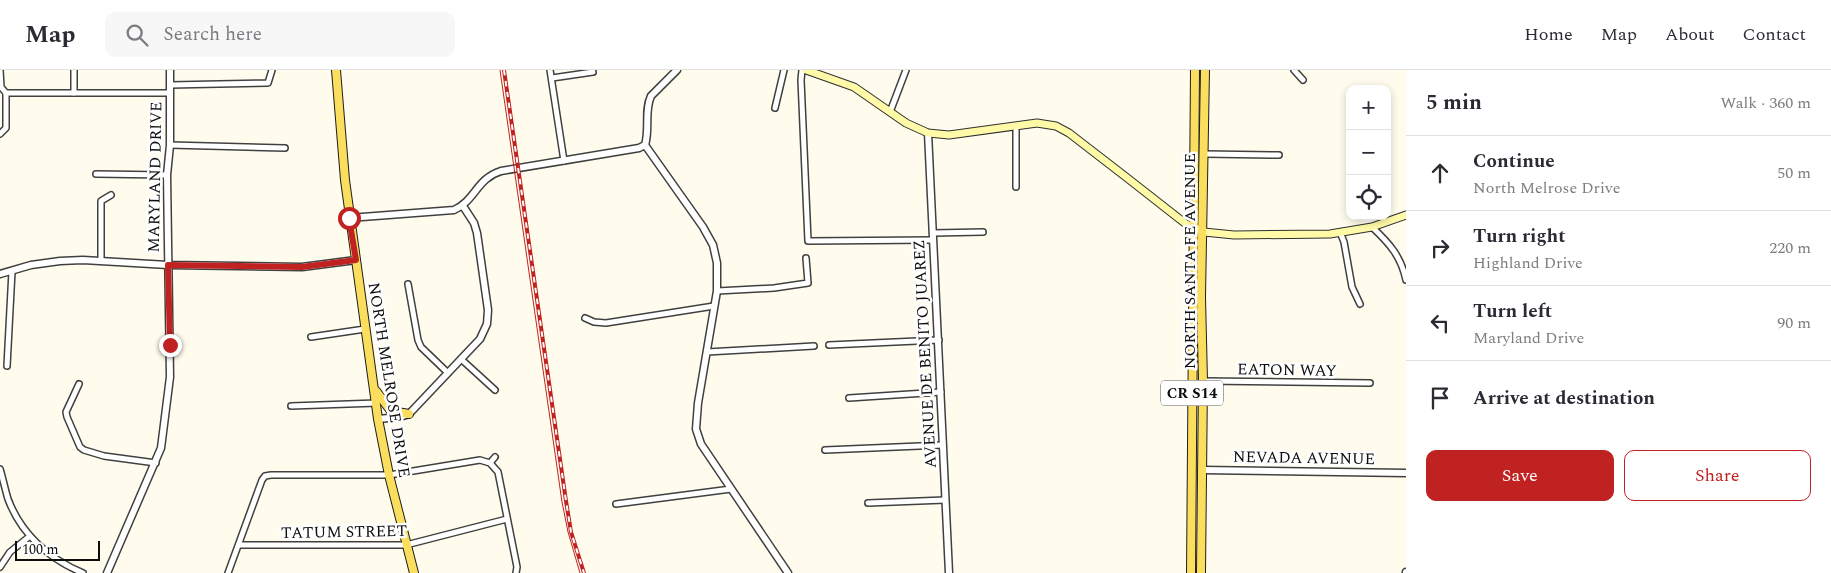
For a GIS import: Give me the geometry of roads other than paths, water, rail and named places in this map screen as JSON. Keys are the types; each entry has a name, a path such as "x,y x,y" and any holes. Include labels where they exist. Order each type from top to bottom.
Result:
{"main road":[{"name":"NORTH MELROSE DRIVE","path":"336,70 344,180 378,419 389,475 414,573"},
{"path":"806,70 817,72 854,87 906,123 928,133 949,135 1037,123 1056,126 1126,177 1184,223 1204,232 1234,235 1340,232 1372,227 1406,215"},
{"name":"NORTH SANTA FE AVENUE","path":"1191,573 1195,70"},
{"name":"NORTH SANTA FE AVENUE","path":"1201,573 1203,381 1201,297 1204,232 1205,70"},
{"path":"374,388 383,402 392,411 409,414"},
{"path":"1192,508 1196,512 1196,534 1202,547"}],"street":[{"path":"0,70 1,86 6,93 6,128 0,134"},
{"path":"74,70 74,93"},
{"name":"MARYLAND DRIVE","path":"107,573 156,464 161,448 170,377 167,175 170,145 170,70"},
{"path":"170,85 268,83 272,70"},
{"path":"550,70 564,161"},
{"path":"349,218 445,212 463,206 482,181 494,173 640,148 645,145 647,138 651,96 677,70"},
{"path":"775,108 784,70"},
{"path":"802,70 808,241 983,232"},
{"path":"890,112 906,70"},
{"path":"1294,70 1303,80"},
{"path":"552,78 593,72"},
{"path":"6,93 170,93"},
{"path":"1016,126 1016,187"},
{"name":"AVENUE DE BENITO JUAREZ","path":"928,133 949,573"},
{"path":"170,145 285,148"},
{"path":"645,145 703,227 713,245 717,263 717,291 698,403 696,429 702,444 730,489 788,573"},
{"path":"1205,154 1278,155"},
{"path":"96,174 167,175"},
{"path":"101,261 101,202 111,195"},
{"path":"378,419 400,417 409,414 480,339 487,324 488,310 474,223 463,206"},
{"path":"1372,227 1392,246 1400,258 1406,280"},
{"path":"1340,232 1344,242 1352,286 1360,304"},
{"path":"717,291 774,288 808,283 806,258"},
{"path":"0,274 60,261 302,267 356,260"},
{"path":"7,366 12,271"},
{"path":"408,284 418,340 421,347 448,373"},
{"path":"585,318 594,322 606,323 714,306"},
{"path":"311,338 365,329"},
{"path":"829,345 939,340"},
{"path":"707,352 814,346"},
{"path":"461,359 495,390"},
{"name":"EATON WAY","path":"1203,381 1370,383"},
{"path":"80,384 66,412 66,417 80,447 92,454 156,464"},
{"path":"849,398 941,392"},
{"path":"291,406 377,403"},
{"path":"825,450 942,445"},
{"path":"490,463 495,457"},
{"path":"228,573 265,476 389,475 480,460 490,463 498,472 517,567 516,573"},
{"path":"0,469 8,499 17,518 30,536 52,557 83,573"},
{"name":"NEVADA AVENUE","path":"1202,470 1406,473"},
{"path":"616,504 730,489"},
{"path":"868,503 945,500"},
{"name":"TATUM STREET","path":"239,545 406,545 507,519"},
{"path":"0,567 10,552 30,536"}],"tram line":[{"path":"500,70 562,502 568,532 580,573"}],"railway":[{"path":"504,70 566,501 571,532 584,573"}]}
